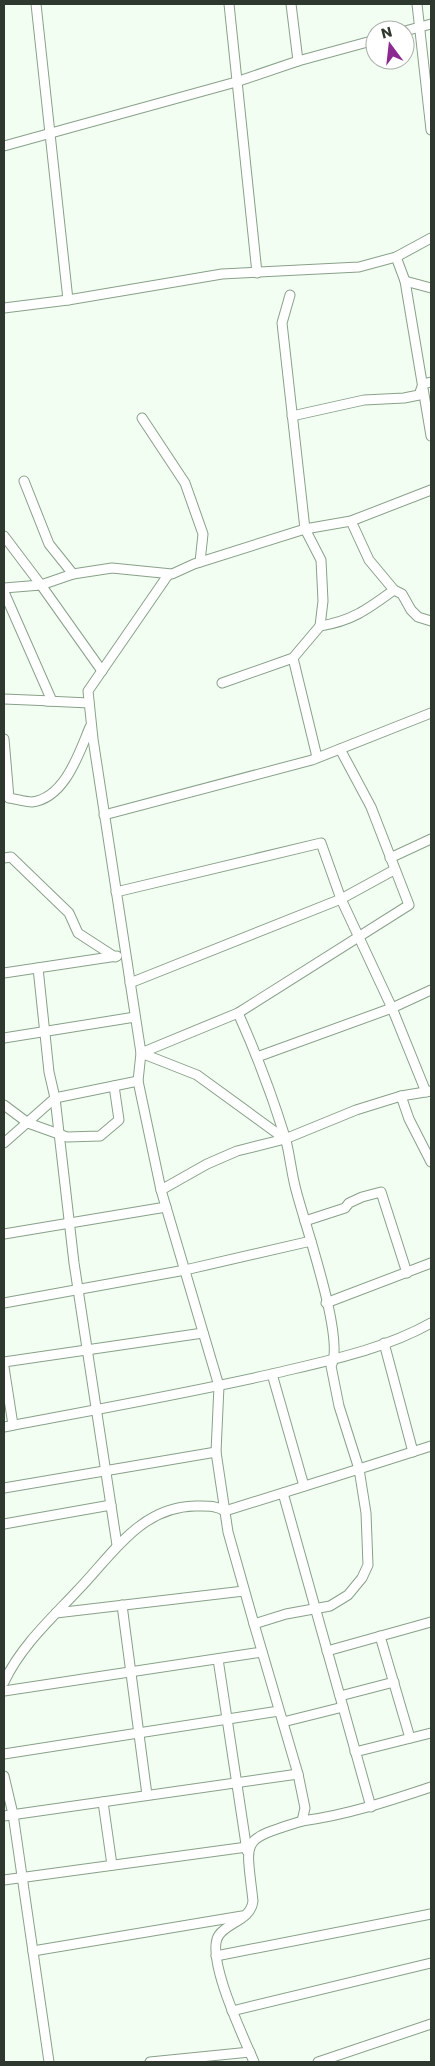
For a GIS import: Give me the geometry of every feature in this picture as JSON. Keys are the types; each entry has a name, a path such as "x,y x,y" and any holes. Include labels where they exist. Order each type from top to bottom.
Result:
{"street":[{"path":"36,4 68,300"},
{"path":"229,4 257,273"},
{"path":"291,4 298,61"},
{"path":"417,4 429,83 431,130"},
{"path":"415,28 431,24"},
{"path":"4,146 236,82 298,61 365,43"},
{"path":"4,308 68,300 222,274 359,267 396,257 431,238"},
{"path":"396,257 405,281 427,383 431,436"},
{"path":"405,281 431,288"},
{"path":"222,683 293,658 320,626 323,601 321,560 306,529 282,323 290,294"},
{"path":"292,416 364,400 411,397 419,395 427,383"},
{"path":"142,418 185,483 203,534 200,562"},
{"path":"24,481 49,544 73,574"},
{"path":"89,702 4,699 52,701 4,590 41,585 73,574 112,568 168,575 200,562 306,529 351,521 431,490"},
{"path":"351,521 369,560 394,590 402,594 411,610 418,616 431,620"},
{"path":"4,536 102,671"},
{"path":"168,575 88,691 91,724 141,1053 138,1081 161,1190 219,1386 216,1452 228,1532 298,1774 305,1808 302,1821"},
{"path":"320,626 341,623 364,612 394,590"},
{"path":"293,658 317,758"},
{"path":"104,815 317,758 431,713"},
{"path":"4,739 6,798 32,802 57,792 78,754 91,724"},
{"path":"141,1053 238,1013 409,905 371,807 340,749"},
{"path":"390,858 431,838"},
{"path":"116,892 321,843 342,899 429,1091 400,1096 356,1110 286,1139 237,1151 207,1164 161,1190"},
{"path":"4,858 11,857 69,913 78,933 116,956"},
{"path":"130,983 342,899 394,870"},
{"path":"4,973 126,955"},
{"path":"38,968 49,1072 60,1134 68,1224 117,1545"},
{"path":"257,1056 392,1008 431,990"},
{"path":"238,1013 257,1056 286,1139 295,1189 311,1241 326,1303 334,1338 335,1359 331,1366 339,1406 359,1469 366,1513 368,1565 362,1578 348,1595 330,1606 316,1607 254,1624"},
{"path":"4,1038 136,1017"},
{"path":"141,1053 197,1075 286,1139"},
{"path":"4,1143 55,1098 138,1081"},
{"path":"4,1105 28,1123 67,1137 100,1136 119,1120 114,1086"},
{"path":"400,1096 431,1162"},
{"path":"305,1222 345,1208 356,1200 380,1192 407,1273"},
{"path":"4,1234 166,1207"},
{"path":"4,1303 185,1270 311,1241"},
{"path":"326,1303 385,1279 396,1278 431,1263"},
{"path":"4,1367 8,1426 219,1386 272,1374 335,1359 430,1326"},
{"path":"4,1362 203,1333"},
{"path":"384,1343 413,1452"},
{"path":"272,1374 304,1486"},
{"path":"4,1682 40,1629 79,1590 117,1545 140,1525 168,1510 186,1506 216,1506 225,1511 431,1446"},
{"path":"4,1488 216,1452"},
{"path":"283,1493 371,1807"},
{"path":"4,1524 110,1505"},
{"path":"56,1613 244,1591"},
{"path":"122,1605 147,1795"},
{"path":"327,1650 431,1622"},
{"path":"380,1636 410,1738"},
{"path":"4,1691 262,1652"},
{"path":"218,1658 253,1901 252,1909 219,1935 216,1956 226,1996 254,2062"},
{"path":"340,1696 394,1682"},
{"path":"283,1722 343,1707"},
{"path":"4,1754 279,1711"},
{"path":"356,1752 431,1733"},
{"path":"8,1815 298,1774"},
{"path":"4,1776 8,1815 22,1877 49,2062"},
{"path":"247,1850 259,1836 302,1821 327,1818 371,1807 431,1787"},
{"path":"102,1802 112,1865"},
{"path":"4,1880 112,1865 247,1850"},
{"path":"216,1956 431,1914"},
{"path":"33,1951 246,1915"},
{"path":"232,2010 431,1962"},
{"path":"318,2062 431,2024"},
{"path":"150,2062 250,2052"}]}
